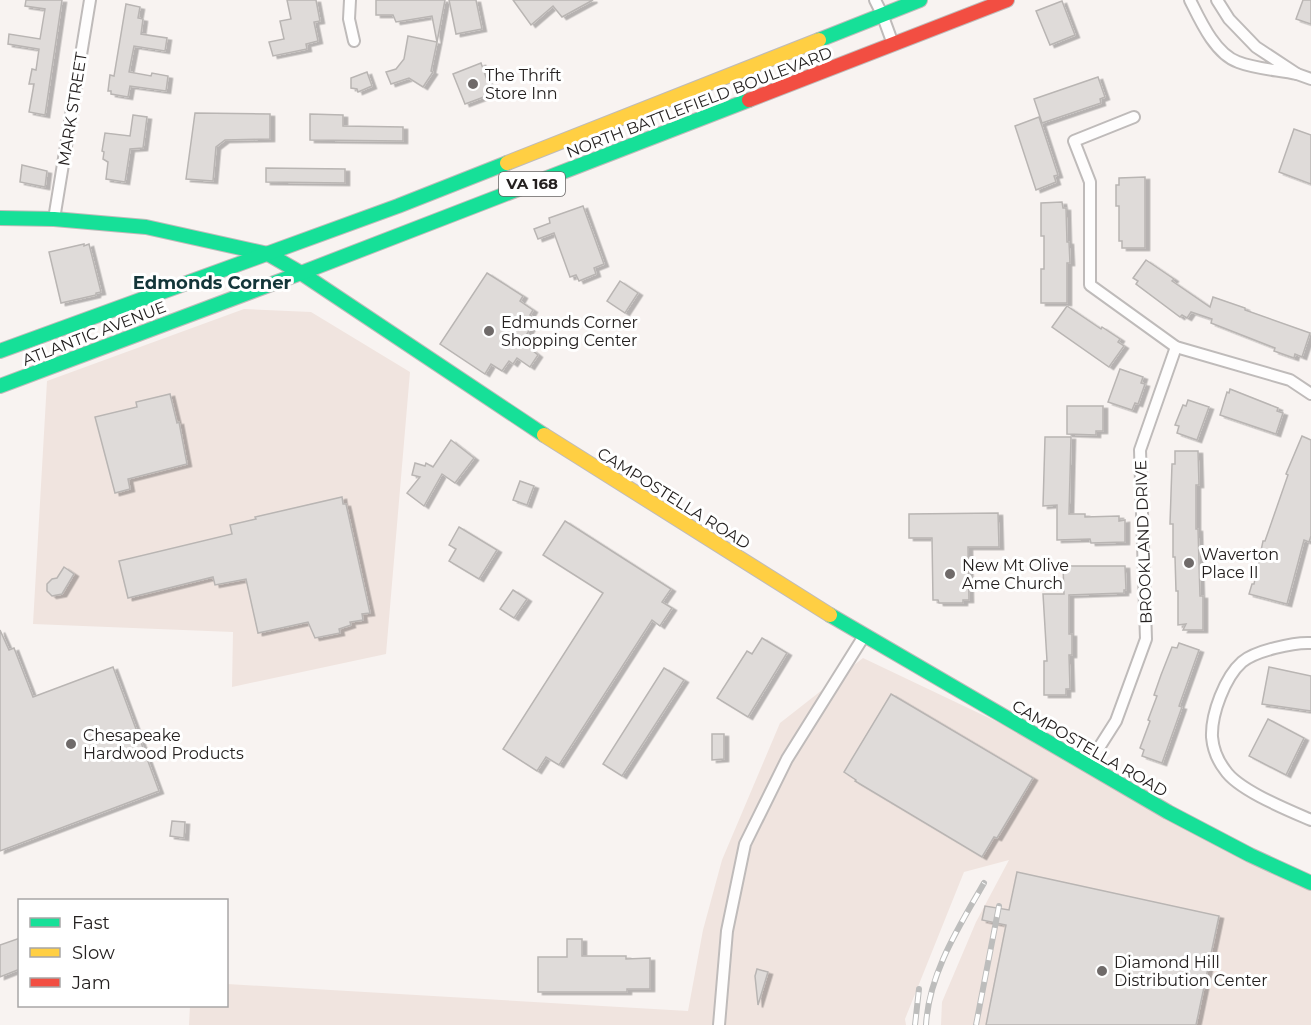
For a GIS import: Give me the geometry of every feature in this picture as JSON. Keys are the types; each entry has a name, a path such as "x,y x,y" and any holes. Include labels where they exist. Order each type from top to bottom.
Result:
{"main road":[{"name":"NORTH BATTLEFIELD BOULEVARD","path":"268,254 398,206 920,0"},
{"name":"NORTH BATTLEFIELD BOULEVARD","path":"302,273 1007,0"},
{"name":"CAMPOSTELLA ROAD","path":"0,218 54,219 146,227 268,254 302,273 546,436 864,636 1168,812 1250,855 1311,883"},
{"name":"ATLANTIC AVENUE","path":"0,351 268,254"},
{"name":"ATLANTIC AVENUE","path":"0,386 302,273"}],"street":[{"name":"MARK STREET","path":"54,219 90,0"},
{"path":"350,0 349,19 354,41"},
{"path":"875,0 893,44"},
{"path":"1190,0 1204,30 1219,48 1236,62 1311,79"},
{"path":"1217,0 1229,18 1256,47 1297,74"},
{"path":"1134,117 1074,141 1090,182 1090,285 1176,347 1290,381 1311,394"},
{"name":"BROOKLAND DRIVE","path":"1088,765 1116,721 1146,639 1140,450 1176,347"},
{"path":"719,1025 727,931 745,844 787,759 864,636"},
{"path":"1310,640 1257,653 1243,660 1232,672 1225,685 1213,719 1212,738 1216,756 1226,772 1239,785 1311,820"}],"shaded area":[{"path":"244,309 311,312 410,372 386,654 232,687 233,632 33,624 47,381"},
{"path":"863,658 1088,765 1311,879 1311,1025 941,1025 942,1002 976,922 1009,860 964,872 905,1019 906,1025 189,1025 190,1007 228,1007 228,984 688,1011 703,930 722,860 780,723"}],"building":[{"path":"26,0 62,0 45,115 29,112 34,84 29,84 32,69 36,70 39,49 8,44 9,34 40,39 45,9 25,6"},
{"path":"287,0 316,0 320,21 314,22 318,41 306,44 307,49 273,56 269,42 284,39 280,21 291,19"},
{"path":"376,0 445,0 437,42 432,16 396,22 393,15 376,15"},
{"path":"449,0 476,0 482,29 456,34"},
{"path":"513,0 593,0 562,17 553,6 531,25"},
{"path":"1303,0 1311,0 1311,24 1296,19"},
{"path":"1062,1 1075,35 1050,45 1036,11"},
{"path":"126,4 140,7 138,18 143,19 141,34 167,38 165,51 134,46 129,72 168,76 166,91 130,86 128,97 111,94 111,91 108,91 110,75 114,76"},
{"path":"408,36 437,42 431,71 433,72 423,87 409,78 391,84 386,72 396,69 404,59"},
{"name":"The Thrift Store Inn","path":"481,63 492,94 465,104 453,74"},
{"path":"367,72 372,86 358,92 357,89 351,88 351,78"},
{"path":"1098,77 1105,97 1100,99 1101,103 1042,123 1034,99"},
{"path":"195,113 270,114 270,139 225,140 216,147 213,181 186,179"},
{"path":"310,114 343,115 343,126 403,127 403,141 310,140"},
{"path":"133,115 147,117 143,148 130,149 125,182 106,179 108,162 103,159 104,152 102,151 105,133 130,136"},
{"path":"1039,117 1058,175 1054,176 1056,182 1036,190 1015,126"},
{"path":"1294,129 1311,135 1311,184 1279,172"},
{"path":"22,165 47,171 45,187 20,182"},
{"path":"266,168 345,169 345,183 266,182"},
{"path":"1145,177 1145,248 1122,248 1122,241 1119,241 1119,206 1116,206 1116,185 1119,185 1119,178"},
{"path":"1062,202 1063,208 1066,208 1067,242 1069,242 1067,303 1041,303 1044,236 1041,236 1041,203"},
{"path":"583,206 604,264 594,268 596,274 579,281 576,275 570,277 554,233 538,239 534,229 550,223 549,218"},
{"path":"84,244 84,246 89,244 101,292 61,303 49,252"},
{"path":"1146,260 1210,307 1213,297 1310,333 1302,357 1295,354 1294,358 1274,351 1275,348 1211,323 1212,319 1191,312 1187,318 1182,315 1180,317 1136,284 1138,281 1133,278"},
{"name":"Edmunds Corner Shopping Center","path":"487,273 523,296 520,301 533,310 530,315 536,319 522,342 538,355 530,367 517,358 513,364 509,361 502,371 491,364 485,374 440,344"},
{"path":"620,281 638,293 625,313 607,301"},
{"path":"1067,306 1120,339 1118,342 1124,346 1109,367 1052,327"},
{"path":"1120,369 1143,377 1141,383 1145,384 1138,404 1135,403 1132,410 1108,402"},
{"path":"1230,389 1278,408 1277,411 1283,413 1276,434 1220,415"},
{"path":"170,394 177,423 179,422 187,464 128,479 130,489 115,493 95,417 137,407 136,402"},
{"path":"1188,400 1209,407 1197,440 1177,433 1179,426 1175,425 1183,405 1186,406"},
{"path":"1067,406 1103,406 1103,431 1096,431 1096,435 1067,434"},
{"path":"1302,436 1311,440 1311,536 1309,542 1304,540 1287,604 1249,594 1254,584 1263,541 1265,541 1288,475 1286,474"},
{"path":"1045,437 1071,437 1069,514 1085,514 1085,517 1119,516 1119,521 1125,520 1125,542 1091,543 1090,539 1057,540 1057,505 1043,506"},
{"path":"451,440 474,458 455,483 442,474 424,506 407,493 420,477 412,475 415,463 425,466 426,463 433,467"},
{"name":"Waverton Place II","path":"1175,451 1198,451 1199,485 1196,485 1196,529 1198,529 1200,596 1203,596 1203,630 1183,630 1186,624 1178,625 1173,524 1170,524 1172,464 1175,464"},
{"path":"520,481 534,486 527,505 513,500"},
{"path":"342,497 343,504 346,504 370,613 362,614 363,620 350,622 351,625 339,629 340,633 315,638 308,622 258,633 246,579 215,585 213,577 128,598 119,561 232,534 230,525"},
{"name":"New Mt Olive Ame Church","path":"998,513 999,547 968,547 969,600 963,600 963,603 939,603 938,600 933,600 932,538 909,538 909,514"},
{"path":"565,521 671,589 662,602 672,608 660,626 652,620 559,765 546,757 537,771 503,749 603,593 543,555"},
{"path":"459,527 497,550 479,579 449,561 456,549 449,545"},
{"path":"1063,566 1125,566 1126,590 1124,593 1069,595 1069,634 1072,634 1072,655 1069,655 1070,689 1066,689 1066,695 1044,695 1044,661 1047,661 1043,594 1064,594"},
{"path":"64,567 74,574 62,594 52,596 47,591 47,584 57,578"},
{"path":"513,590 527,599 514,618 500,609"},
{"name":"Chesapeake Hardwood Products","path":"0,630 9,650 14,648 33,697 113,667 159,791 0,851"},
{"path":"762,638 787,653 748,717 717,698 747,651 752,654"},
{"path":"1179,643 1199,650 1162,763 1142,756 1144,750 1140,748 1150,721 1148,720 1157,696 1154,695 1161,675 1172,647 1177,648"},
{"path":"1269,667 1311,676 1311,711 1262,704"},
{"path":"664,668 684,680 622,776 603,764"},
{"path":"891,694 1033,778 997,838 994,837 982,857 855,781 844,772"},
{"path":"1268,719 1304,738 1286,775 1249,756"},
{"path":"712,734 724,734 724,759 712,760"},
{"path":"172,821 185,822 184,838 170,836"},
{"name":"Diamond Hill Distribution Center","path":"1017,872 1219,916 1196,1025 986,1025 1006,925 982,920 985,906 1009,910"},
{"path":"18,939 18,970 0,977 0,945"},
{"path":"567,939 582,939 582,956 650,958 650,989 627,989 627,992 538,992 538,957 567,957"},
{"path":"757,969 768,972 758,1005 755,976"}],"railway":[{"path":"926,1025 928,1006 939,969 955,934 984,883"},
{"path":"976,1025 999,906"},
{"path":"915,1025 919,989"}],"traffic: fast":[{"path":"819,40 920,0"},
{"path":"0,386 301,273 749,100"},
{"path":"0,351 398,206 507,163"},
{"path":"0,218 54,219 146,227 268,254 301,273 544,435"},
{"path":"830,615 1168,812 1250,855 1311,883"}],"traffic: slow":[{"path":"507,163 819,40"},
{"path":"544,435 830,615"}],"traffic: jam":[{"path":"749,100 1007,0"}],"place":[{"name":"The Thrift Store Inn","path":"473,84"},
{"name":"Edmunds Corner Shopping Center","path":"489,331"},
{"name":"Waverton Place II","path":"1189,563"},
{"name":"New Mt Olive Ame Church","path":"950,574"},
{"name":"Chesapeake Hardwood Products","path":"71,744"},
{"name":"Diamond Hill Distribution Center","path":"1102,971"}],"district":[{"name":"Edmonds Corner","path":"212,283"}]}
